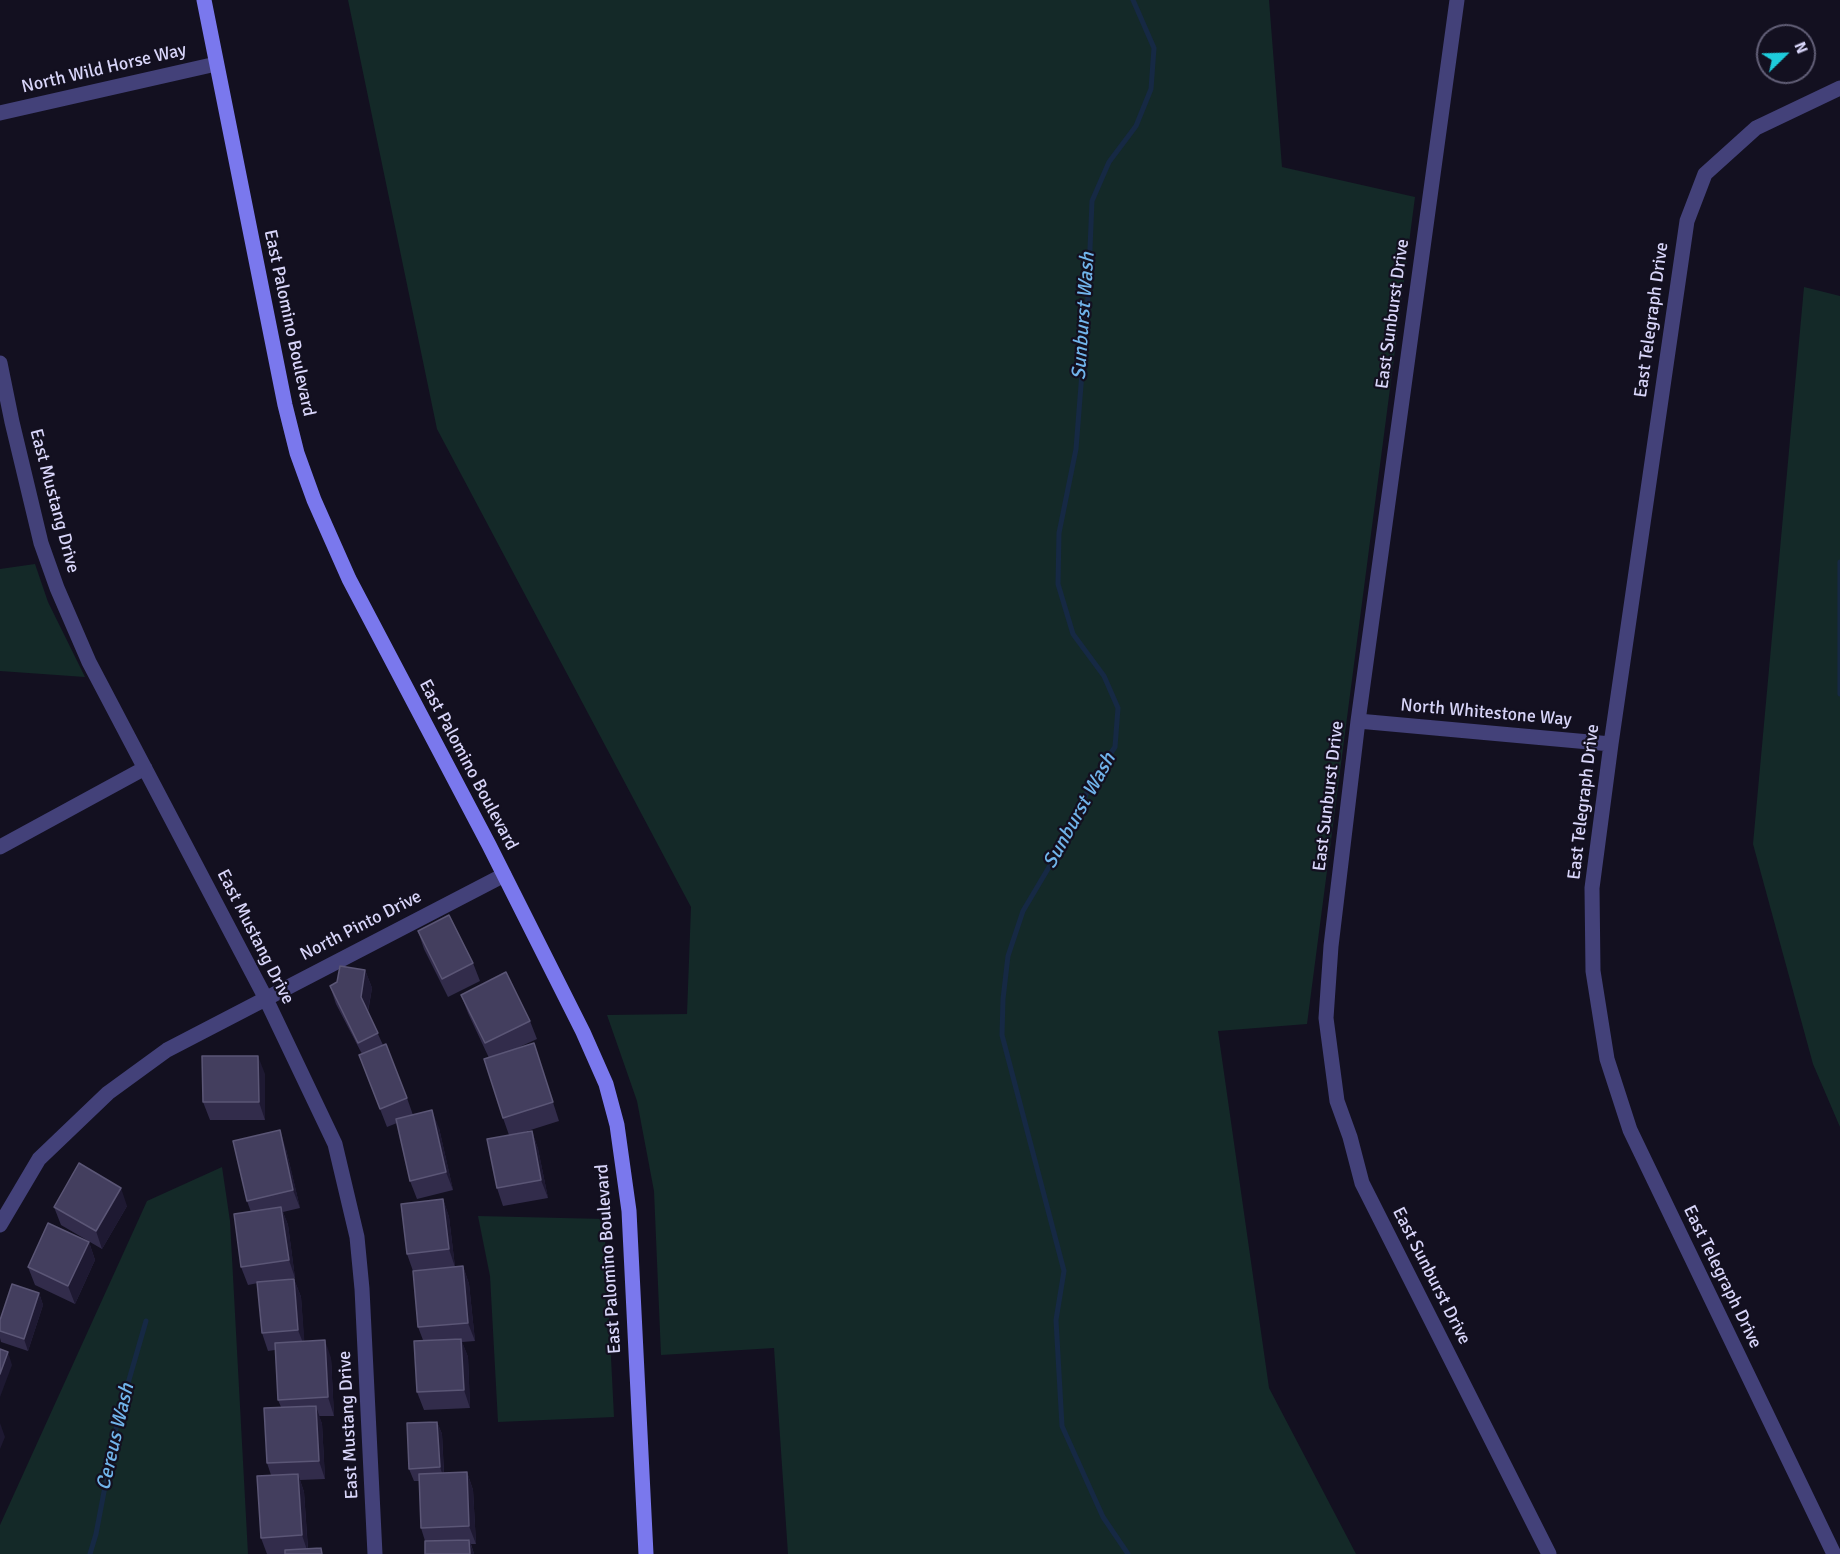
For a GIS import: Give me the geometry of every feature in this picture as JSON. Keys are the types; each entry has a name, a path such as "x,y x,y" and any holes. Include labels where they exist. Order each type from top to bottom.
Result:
{"street":[{"name":"East Palomino Boulevard","path":"204,0 285,405 297,453 314,500 349,579 504,875 583,1032 606,1084 617,1125 629,1211 646,1554"},
{"name":"East Sunburst Drive","path":"1456,0 1358,721 1331,946 1326,1018 1337,1101 1350,1137 1362,1183 1549,1554"},
{"name":"North Wild Horse Way","path":"0,113 216,64"},
{"name":"East Telegraph Drive","path":"1834,1554 1630,1130 1607,1059 1593,971 1592,888 1687,221 1705,174 1756,128 1840,88"},
{"name":"East Mustang Drive","path":"0,363 41,543 89,662 265,997 335,1144 357,1238 362,1289 375,1554"},
{"name":"North Whitestone Way","path":"1358,721 1611,744"},
{"path":"0,847 145,768"},
{"name":"North Pinto Drive","path":"0,1225 39,1159 108,1094 167,1050 265,997 504,875"}],"green space":[{"path":"348,0 1269,0 1282,167 1415,197 1307,1024 1218,1031 1269,1388 1356,1554 788,1554 774,1348 661,1355 654,1191 637,1101 607,1015 687,1014 691,907 437,429"},
{"path":"1804,287 1840,296 1840,1127 1813,1064 1753,844"},
{"path":"35,564 48,602 85,677 0,671 0,569"},
{"path":"222,1167 230,1221 248,1554 0,1554 0,1525 147,1201"},
{"path":"478,1216 604,1219 614,1417 498,1422 490,1276"}],"building":[{"path":"449,915 473,963 442,979 418,931"},
{"path":"340,966 365,970 361,997 378,1033 358,1043 330,986 337,982"},
{"path":"506,972 530,1021 485,1043 461,995"},
{"path":"534,1043 553,1102 503,1118 484,1059"},
{"path":"386,1044 407,1098 380,1109 359,1055"},
{"path":"202,1056 258,1056 259,1102 203,1102"},
{"path":"432,1110 446,1172 410,1181 396,1119"},
{"path":"280,1130 293,1190 247,1201 233,1141"},
{"path":"532,1131 541,1180 497,1188 487,1139"},
{"path":"79,1163 121,1188 96,1231 54,1207"},
{"path":"443,1199 449,1249 407,1254 401,1204"},
{"path":"281,1207 289,1260 241,1267 234,1214"},
{"path":"48,1223 89,1242 68,1286 28,1267"},
{"path":"463,1266 468,1323 418,1327 413,1271"},
{"path":"294,1279 298,1330 262,1333 257,1282"},
{"path":"12,1284 39,1293 24,1339 0,1331 0,1320"},
{"path":"461,1339 464,1390 417,1392 414,1341"},
{"path":"325,1340 328,1397 278,1400 275,1343"},
{"path":"0,1349 8,1352 0,1374"},
{"path":"316,1406 319,1461 267,1463 264,1408"},
{"path":"437,1422 440,1467 409,1469 407,1423"},
{"path":"467,1472 469,1526 421,1528 419,1474"},
{"path":"298,1474 302,1535 261,1538 257,1476"},
{"path":"469,1540 470,1554 425,1554 425,1541"},
{"path":"321,1548 322,1554 285,1554 285,1550"}],"waterway":[{"name":"Sunburst Wash","path":"1128,1554 1103,1517 1062,1426 1056,1320 1064,1271 1002,1035 1008,956 1023,911 1068,835 1093,779 1115,747 1118,708 1104,676 1073,634 1058,584 1059,533 1076,449 1088,296 1092,201 1109,162 1136,126 1151,89 1154,48 1133,0"},
{"path":"1840,562 1840,694"},
{"name":"Cereus Wash","path":"90,1554 96,1534 118,1418 146,1321"}]}
